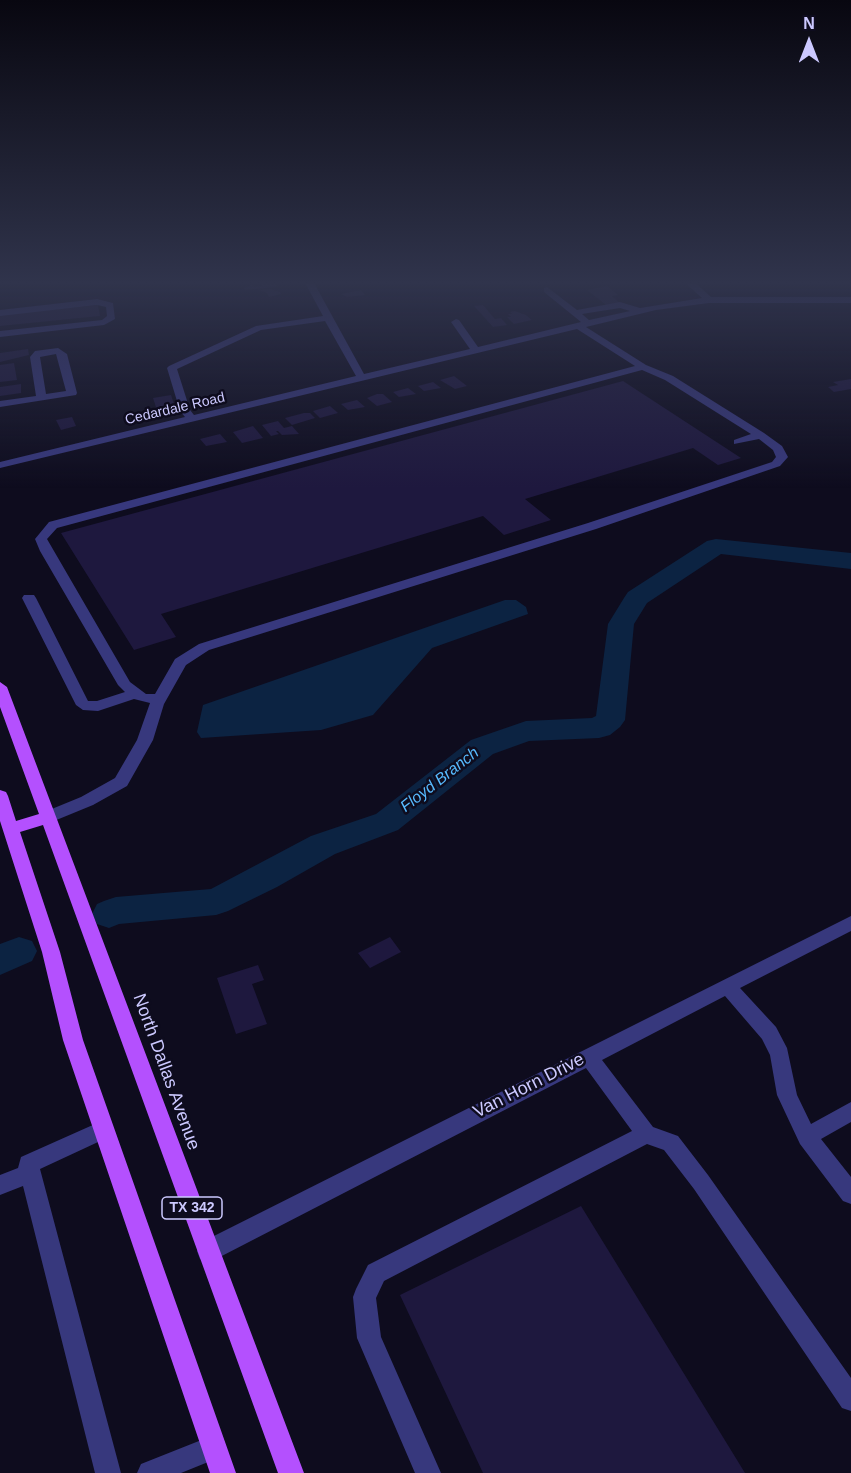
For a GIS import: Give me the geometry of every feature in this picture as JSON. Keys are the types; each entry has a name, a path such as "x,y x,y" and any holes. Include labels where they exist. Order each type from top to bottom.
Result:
{"main road":[{"name":"North Dallas Avenue","path":"0,687 291,1473"},
{"path":"0,796 51,952 73,1040 223,1473"},
{"path":"12,829 48,817"}],"street":[{"path":"192,418 185,411 171,368 211,350"},
{"path":"346,350 362,379"},
{"name":"Cedardale Road","path":"0,465 481,350"},
{"path":"48,817 87,801 122,782 145,740 159,699 180,662 204,647 592,526 776,464 782,457 778,448 760,435 669,378 643,367 619,350"},
{"path":"0,404 42,398 69,394 73,391 62,354 58,351 38,353 35,357 42,398"},
{"path":"159,699 142,698 125,685 40,538 53,525 643,367"},
{"path":"738,441 760,435"},
{"path":"29,598 83,705 98,706 136,693"},
{"name":"Van Horn Drive","path":"208,1251 851,923"},
{"path":"727,986 769,1033 780,1054 787,1095 807,1137 851,1194"},
{"path":"588,1056 646,1134 671,1143 701,1182 851,1399"},
{"path":"807,1137 851,1111"},
{"path":"104,1129 28,1164 108,1473"},
{"path":"428,1473 369,1338 364,1297 376,1273 400,1258 646,1134"},
{"path":"0,1185 30,1173"},
{"path":"150,1473 214,1447"}],"water":[{"path":"505,600 516,600 526,607 528,614 432,648 373,715 321,730 201,738 197,732 203,705"}],"building":[{"path":"28,350 29,355 0,362 0,353"},
{"path":"14,363 17,380 0,382 0,365"},
{"path":"454,376 467,386 455,389 440,380"},
{"path":"851,379 851,389 834,392 828,387 838,385 833,382"},
{"path":"623,381 741,458 718,465 693,448 525,499 551,520 504,535 483,516 161,614 176,637 134,650 61,533"},
{"path":"433,382 441,388 424,391 418,386"},
{"path":"21,384 21,393 0,396 0,387"},
{"path":"408,388 416,394 399,397 393,392"},
{"path":"383,394 392,402 377,406 367,398"},
{"path":"171,395 175,407 157,410 153,398"},
{"path":"357,400 365,407 348,410 341,404"},
{"path":"330,406 338,413 320,418 313,411"},
{"path":"310,413 315,418 292,425 285,418"},
{"path":"72,417 76,426 61,430 56,420"},
{"path":"278,421 284,428 292,426 299,434 282,435 276,431 279,434 271,436 262,425"},
{"path":"253,426 263,438 242,443 233,432"},
{"path":"220,434 227,442 206,446 200,439"},
{"path":"390,937 401,952 370,968 358,953"},
{"path":"258,965 264,980 252,984 267,1024 236,1034 217,978"},
{"path":"581,1206 745,1473 483,1473 400,1295"}],"waterway":[{"name":"Floyd Branch","path":"109,914 116,911 216,902 265,878 323,845 387,822 482,747 526,731 599,728 610,720 621,624 637,598 716,546 851,561"},
{"name":"Floyd Branch","path":"0,960 19,951"}]}
